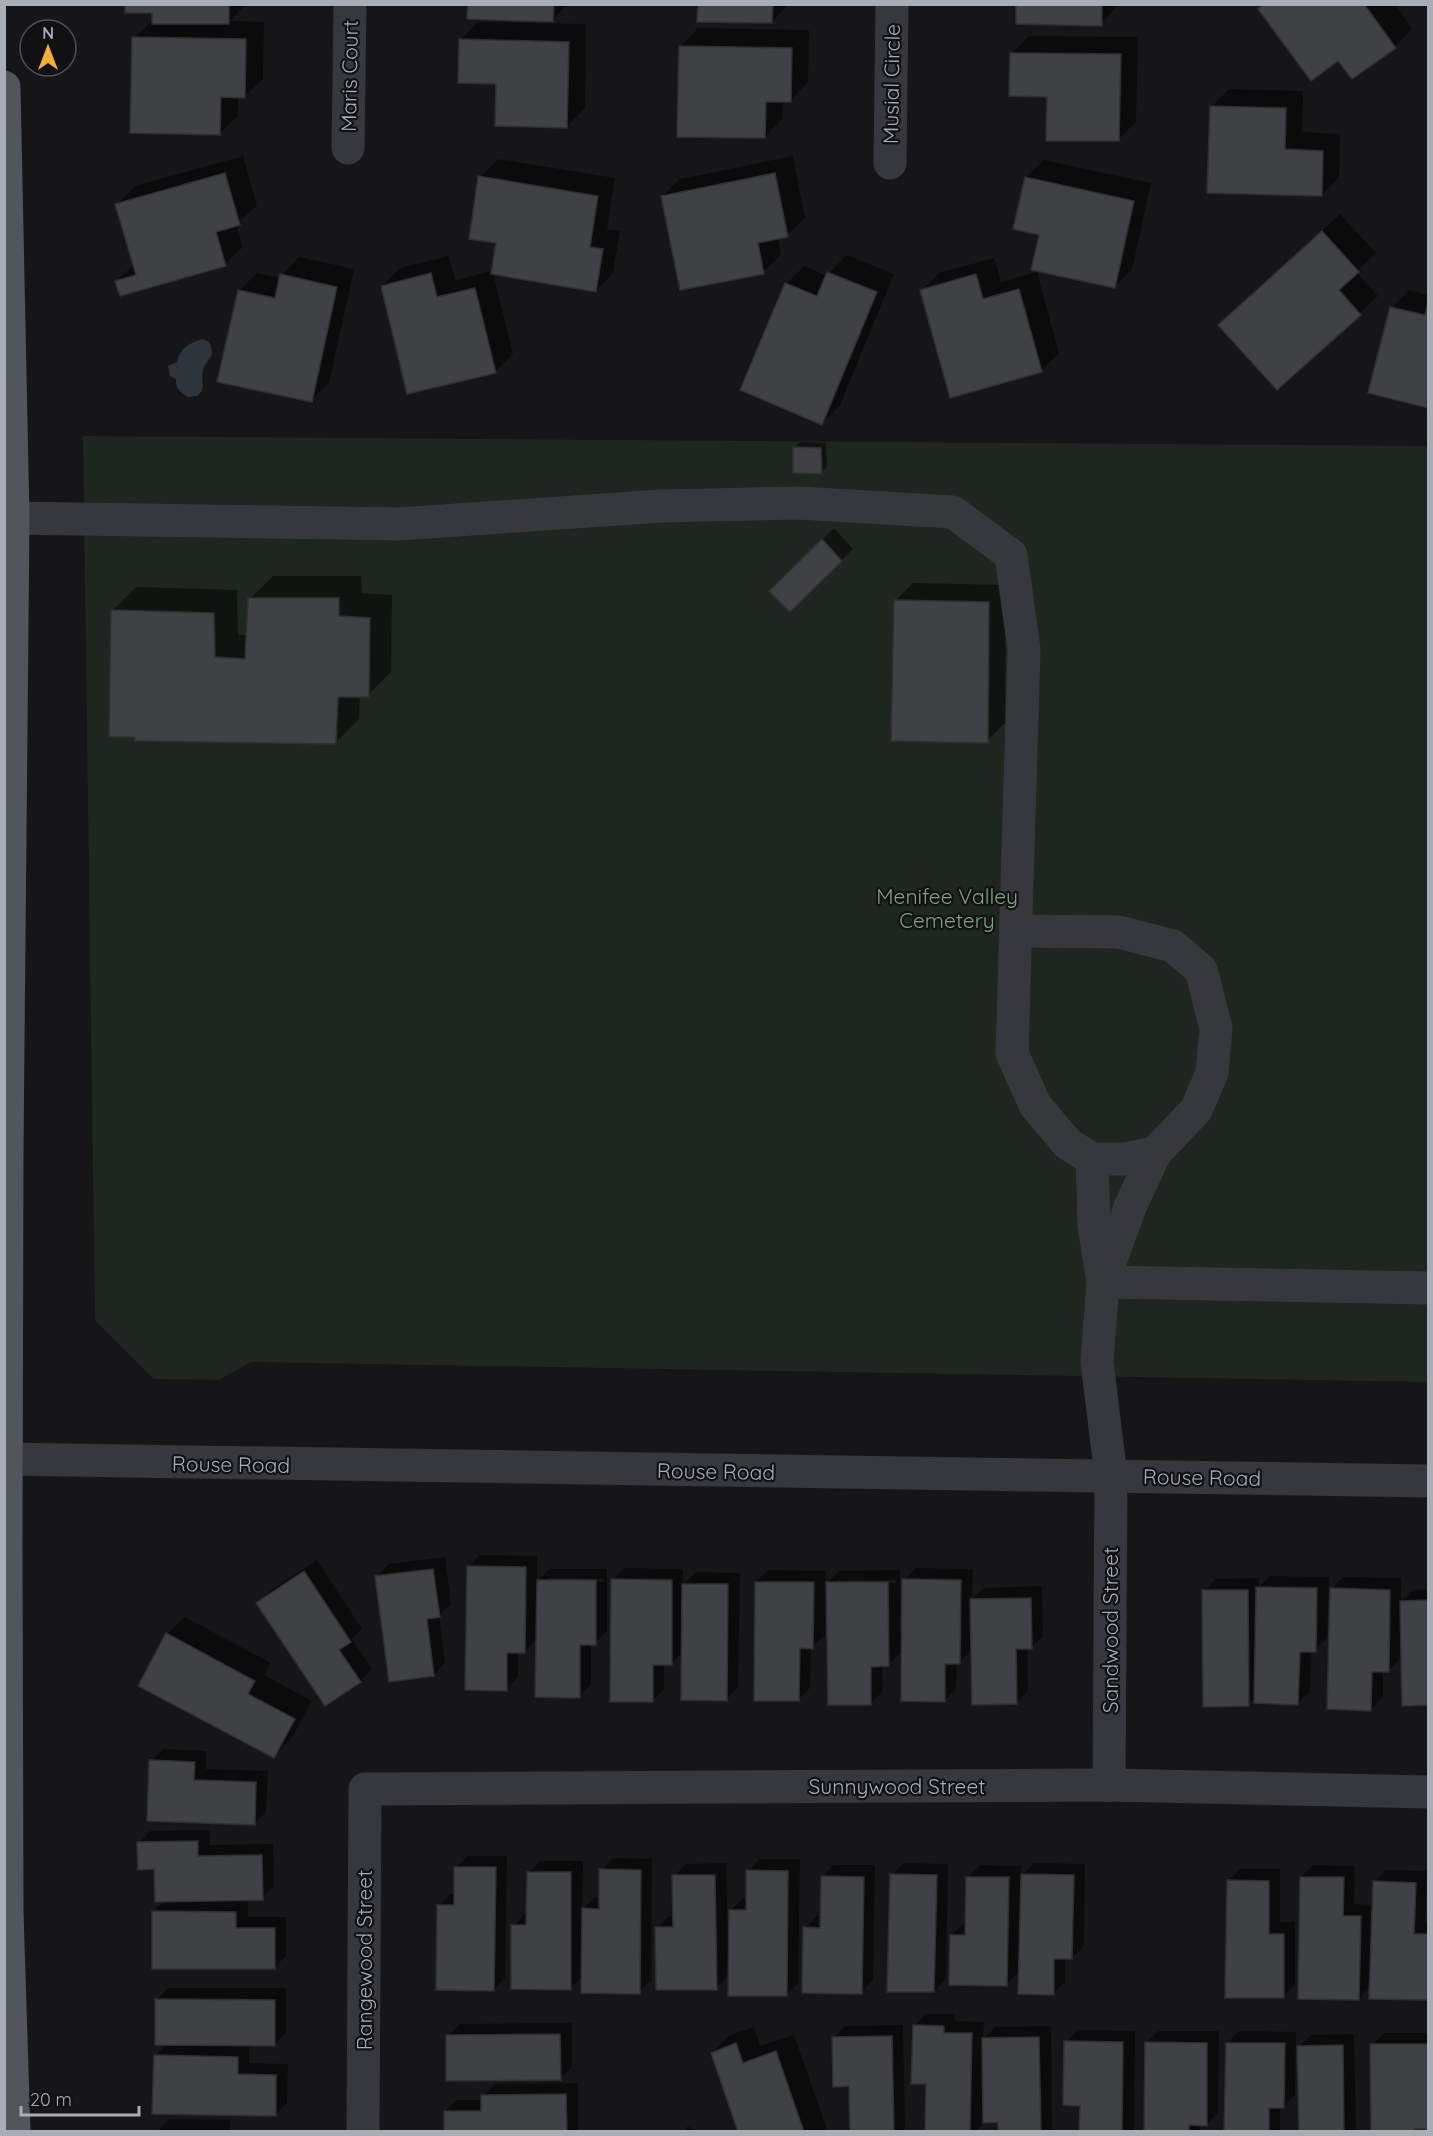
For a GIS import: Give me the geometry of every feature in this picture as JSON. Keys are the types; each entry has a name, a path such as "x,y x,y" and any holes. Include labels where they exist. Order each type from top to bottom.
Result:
{"main road":[{"path":"4,87 8,413 13,518 5,1460 7,1912 14,2132"}],"street":[{"name":"Maris Court","path":"348,148 350,4"},
{"name":"Musial Circle","path":"890,163 892,4"},
{"path":"13,518 399,524 662,506 799,502 952,512 1011,555 1024,649 1012,1053 1035,1105 1068,1144 1092,1159 1124,1159 1155,1153"},
{"path":"1017,931 1119,932 1173,946 1201,970 1216,1028 1212,1073 1196,1110 1155,1153 1130,1208 1103,1282"},
{"path":"1092,1159 1094,1226 1103,1282"},
{"path":"1103,1282 1428,1288"},
{"name":"Sandwood Street","path":"1103,1282 1097,1362 1111,1476 1110,1785"},
{"name":"Rouse Road","path":"5,1460 1428,1480"},
{"name":"Sunnywood Street","path":"365,1790 1110,1785 1428,1792"},
{"name":"Rangewood Street","path":"363,2132 365,1790"}],"green space":[{"name":"Menifee Valley Cemetery","path":"83,436 1428,446 1428,1382 251,1362 219,1380 154,1379 95,1320"}],"shaded area":[{"path":"202,339 209,342 212,355 203,370 202,391 197,396 188,397 179,390 176,379 170,376 168,366 177,362 185,347"}],"building":[{"path":"125,4 229,4 229,24 152,24 152,13 125,13"},
{"path":"468,4 554,4 553,22 467,19"},
{"path":"698,4 773,4 772,23 697,22"},
{"path":"1016,4 1102,4 1102,26 1016,24"},
{"path":"1265,4 1364,4 1396,48 1352,79 1338,61 1311,81 1258,9"},
{"path":"132,37 246,39 245,98 221,97 220,135 130,133"},
{"path":"459,39 569,42 567,128 495,126 496,84 458,83"},
{"path":"679,46 792,48 791,102 766,102 765,138 677,137"},
{"path":"1010,53 1121,54 1119,141 1046,141 1047,97 1009,96"},
{"path":"1210,106 1286,108 1285,149 1323,151 1322,196 1207,193"},
{"path":"225,173 240,225 216,232 226,266 120,296 115,281 136,275 115,204"},
{"path":"775,173 788,237 758,243 764,274 680,290 661,196"},
{"path":"478,176 598,196 590,247 603,249 596,292 491,274 496,243 469,239"},
{"path":"1025,177 1134,201 1115,288 1031,270 1039,235 1013,229"},
{"path":"1322,231 1359,272 1339,290 1361,315 1277,390 1218,325"},
{"path":"827,272 877,292 822,425 740,390 785,283 817,296"},
{"path":"431,273 437,297 475,288 496,373 407,394 381,286"},
{"path":"280,274 337,287 312,402 217,382 238,290 275,298"},
{"path":"976,274 983,299 1019,289 1042,372 950,398 920,290"},
{"path":"1428,302 1428,408 1368,393 1390,307 1425,315"},
{"path":"793,447 821,448 822,474 793,473"},
{"path":"822,539 842,561 790,612 769,591"},
{"path":"248,598 339,598 339,616 370,618 369,697 338,697 336,744 134,741 135,737 109,737 111,610 214,613 215,657 245,659"},
{"path":"894,600 989,602 988,743 891,741"},
{"path":"467,1566 526,1567 525,1653 507,1653 507,1691 465,1690"},
{"path":"433,1569 440,1617 427,1619 434,1676 389,1682 375,1576"},
{"path":"304,1571 351,1642 339,1650 361,1682 325,1706 256,1603"},
{"path":"611,1579 672,1580 672,1665 653,1665 653,1702 610,1702"},
{"path":"902,1579 961,1580 960,1664 945,1664 945,1702 901,1701"},
{"path":"537,1580 596,1580 596,1645 580,1645 580,1698 535,1697"},
{"path":"755,1582 814,1582 813,1649 800,1648 799,1701 754,1701"},
{"path":"826,1582 888,1582 889,1666 871,1667 871,1705 828,1705"},
{"path":"682,1584 728,1584 727,1701 681,1700"},
{"path":"1256,1587 1317,1588 1316,1652 1300,1652 1298,1705 1254,1703"},
{"path":"1330,1588 1390,1590 1389,1672 1372,1672 1371,1711 1327,1709"},
{"path":"1202,1590 1248,1590 1249,1706 1203,1707"},
{"path":"1031,1598 1032,1649 1016,1649 1017,1704 972,1705 970,1599"},
{"path":"1428,1600 1428,1705 1402,1706 1400,1601"},
{"path":"166,1633 255,1681 248,1694 295,1719 274,1758 138,1686"},
{"path":"149,1760 195,1762 194,1780 256,1782 255,1825 147,1821"},
{"path":"198,1841 198,1856 262,1855 263,1900 155,1902 154,1869 138,1870 137,1842"},
{"path":"454,1867 496,1867 494,1991 436,1990 437,1905 454,1905"},
{"path":"599,1869 641,1870 640,1994 581,1993 582,1908 599,1909"},
{"path":"746,1870 788,1871 787,1996 728,1996 729,1910 746,1910"},
{"path":"527,1872 571,1872 571,1990 511,1989 511,1925 526,1925"},
{"path":"890,1874 937,1875 934,1992 887,1992"},
{"path":"1021,1874 1074,1875 1072,1959 1054,1959 1054,1995 1018,1994"},
{"path":"672,1875 715,1875 717,1990 656,1990 655,1927 673,1927"},
{"path":"821,1876 864,1877 862,1994 802,1993 803,1927 820,1928"},
{"path":"966,1877 1009,1877 1007,1986 949,1985 950,1935 965,1935"},
{"path":"1300,1877 1344,1877 1343,1916 1361,1916 1359,2000 1298,1999"},
{"path":"1227,1880 1269,1881 1269,1934 1284,1934 1284,1998 1225,1998"},
{"path":"1373,1881 1416,1883 1414,1934 1428,1934 1428,2000 1369,1999"},
{"path":"152,1911 236,1912 236,1928 275,1928 275,1969 152,1969"},
{"path":"155,1999 275,2000 275,2046 155,2045"},
{"path":"913,2025 944,2026 944,2033 972,2033 970,2132 925,2132 926,2084 911,2084"},
{"path":"560,2034 561,2080 446,2081 446,2035"},
{"path":"892,2036 894,2132 850,2132 849,2086 833,2087 832,2037"},
{"path":"1039,2037 1041,2132 998,2132 998,2122 983,2123 982,2038"},
{"path":"1064,2041 1123,2042 1122,2132 1079,2132 1080,2106 1063,2105"},
{"path":"1145,2042 1207,2043 1207,2126 1189,2125 1189,2132 1144,2132"},
{"path":"736,2043 743,2063 776,2051 804,2132 738,2132 711,2053"},
{"path":"1226,2043 1285,2043 1284,2108 1269,2108 1269,2132 1224,2132"},
{"path":"1370,2044 1428,2044 1428,2129 1414,2129 1414,2132 1371,2132"},
{"path":"1343,2045 1344,2132 1299,2132 1297,2046"},
{"path":"154,2055 238,2057 238,2074 276,2075 276,2116 152,2114"},
{"path":"566,2094 567,2132 444,2132 444,2111 481,2111 481,2095"}]}
